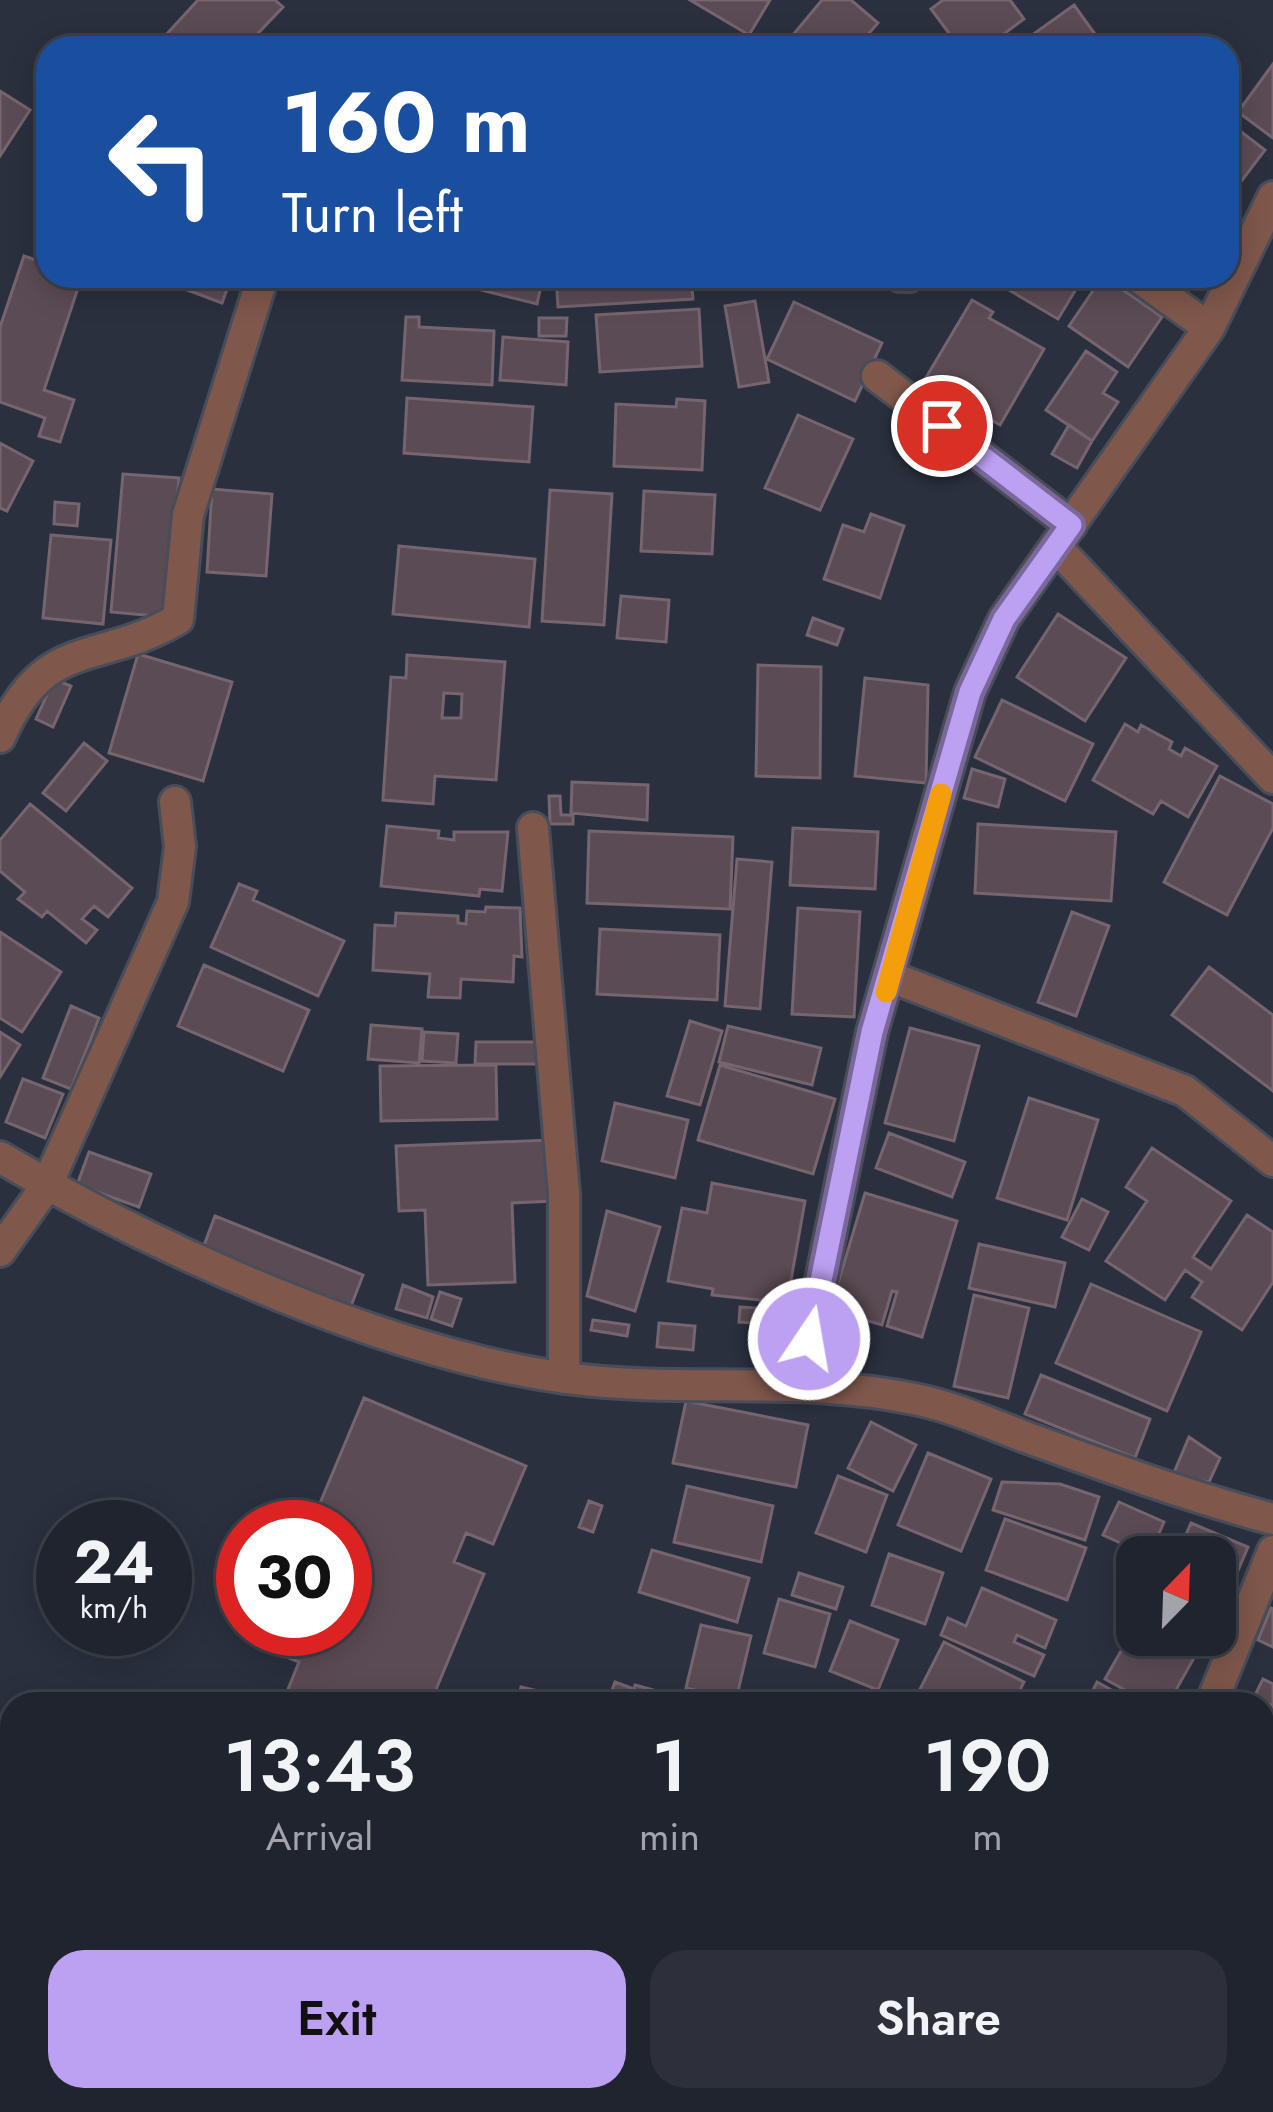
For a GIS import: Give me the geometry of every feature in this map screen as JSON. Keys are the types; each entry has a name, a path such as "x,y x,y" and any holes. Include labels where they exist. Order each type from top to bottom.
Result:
{"street":[{"path":"1239,266 1273,196"},
{"path":"0,734 23,689 44,669 157,633 178,619 188,515 258,288"},
{"path":"1154,288 1209,328"},
{"path":"800,1382 872,1032 970,692 1004,619 1209,328 1228,288"},
{"path":"878,376 1064,537 1273,778"},
{"path":"0,1251 47,1185 173,902 180,847 175,802"},
{"path":"533,828 564,1194 564,1378"},
{"path":"891,976 1185,1091 1273,1161"},
{"path":"0,1156 47,1185 208,1264 397,1337 564,1378 800,1382 922,1400 1198,1499 1273,1519"},
{"path":"1216,1692 1273,1551"}],"building":[{"path":"198,0 275,0 283,7 255,36 165,36"},
{"path":"690,0 770,0 749,35"},
{"path":"822,0 851,0 878,23 867,36 792,36"},
{"path":"943,0 1010,0 1024,19 1001,36 951,36 931,9"},
{"path":"1074,5 1096,36 1031,36"},
{"path":"1273,64 1273,138 1239,111"},
{"path":"0,91 30,110 0,156"},
{"path":"1239,130 1265,150 1239,184"},
{"path":"24,256 36,260 36,288 78,288 44,390 74,400 60,442 39,436 45,418 0,402 0,327"},
{"path":"182,288 228,288 222,303"},
{"path":"473,288 541,288 537,304"},
{"path":"557,288 692,288 693,299 558,307"},
{"path":"1010,288 1077,288 1058,319"},
{"path":"1095,288 1120,288 1162,317 1128,367 1069,326"},
{"path":"972,300 993,312 989,318 1044,349 1000,425 924,381"},
{"path":"755,301 769,382 739,387 725,306"},
{"path":"794,302 882,343 855,401 767,359"},
{"path":"699,309 702,366 600,372 596,315"},
{"path":"406,317 419,317 419,327 494,331 492,385 402,380"},
{"path":"539,318 567,318 566,336 539,336"},
{"path":"503,337 568,342 566,385 500,380"},
{"path":"1086,351 1117,372 1103,393 1118,402 1092,441 1046,410"},
{"path":"407,398 533,407 529,462 404,453"},
{"path":"677,399 705,401 702,470 614,466 616,404 676,407"},
{"path":"798,415 853,439 820,510 765,488"},
{"path":"1069,425 1092,441 1077,468 1052,454"},
{"path":"0,443 33,461 7,511 0,508"},
{"path":"123,474 179,478 167,617 111,612"},
{"path":"212,489 272,494 266,576 207,572"},
{"path":"550,490 612,494 604,625 542,621"},
{"path":"644,491 715,495 712,554 641,551"},
{"path":"55,502 79,504 77,526 54,524"},
{"path":"871,514 904,526 880,598 824,579 843,525 864,532"},
{"path":"51,535 111,540 103,624 43,618"},
{"path":"399,546 535,559 529,627 393,614"},
{"path":"621,596 669,600 666,642 617,638"},
{"path":"1058,614 1126,658 1085,721 1017,677"},
{"path":"813,618 843,629 837,645 807,635"},
{"path":"138,654 232,682 203,781 109,753"},
{"path":"407,655 505,662 496,780 435,776 433,804 383,800 391,677 406,678","holes":["444,693 462,694 461,718 442,718"]},
{"path":"758,665 821,667 820,778 756,776"},
{"path":"865,678 928,685 926,783 855,776"},
{"path":"54,679 71,686 53,727 36,719"},
{"path":"1002,700 1093,744 1065,801 975,757"},
{"path":"1125,724 1138,732 1141,725 1172,742 1169,749 1181,756 1185,748 1217,766 1188,817 1161,801 1153,814 1093,780"},
{"path":"84,743 107,761 66,811 43,793"},
{"path":"972,769 1005,779 998,807 964,798"},
{"path":"1220,776 1273,804 1273,828 1227,915 1164,882"},
{"path":"572,782 648,785 647,820 571,813"},
{"path":"549,796 560,796 561,815 573,815 573,824 550,824"},
{"path":"30,804 132,888 108,917 94,906 82,919 97,930 86,943 47,911 42,917 18,899 25,892 0,871 0,840"},
{"path":"978,824 1116,832 1111,901 975,893"},
{"path":"387,826 439,831 438,838 454,840 454,832 508,832 502,891 480,889 479,896 381,886"},
{"path":"793,828 878,832 875,889 790,885"},
{"path":"589,831 733,837 730,909 587,903"},
{"path":"737,859 772,862 760,1009 725,1006"},
{"path":"239,884 257,891 253,900 344,941 318,996 211,947"},
{"path":"486,907 520,908 522,957 514,956 513,982 461,979 460,998 428,997 430,974 373,970 375,925 395,926 396,913 458,916 458,923 466,924 467,911 485,912"},
{"path":"798,908 860,912 854,1017 792,1014"},
{"path":"1072,912 1109,926 1076,1016 1038,1002"},
{"path":"600,929 720,935 717,1000 597,994"},
{"path":"0,932 61,972 22,1032 0,1018"},
{"path":"204,965 309,1010 283,1071 178,1026"},
{"path":"1209,967 1273,1015 1273,1091 1172,1015"},
{"path":"71,1006 99,1018 71,1089 43,1078"},
{"path":"690,1021 722,1031 700,1105 667,1096"},
{"path":"371,1025 422,1029 419,1063 368,1059"},
{"path":"728,1026 821,1048 812,1085 719,1062"},
{"path":"910,1028 979,1046 954,1141 885,1123"},
{"path":"0,1032 20,1045 0,1077"},
{"path":"424,1032 458,1034 456,1063 422,1061"},
{"path":"476,1042 537,1042 537,1064 475,1064"},
{"path":"496,1065 497,1119 381,1121 380,1066"},
{"path":"720,1065 835,1099 813,1174 698,1140"},
{"path":"23,1079 63,1094 45,1138 6,1122"},
{"path":"1029,1098 1098,1120 1067,1220 997,1198"},
{"path":"615,1103 688,1120 675,1178 602,1161"},
{"path":"889,1133 965,1162 952,1197 876,1168"},
{"path":"551,1140 553,1201 512,1203 515,1282 428,1285 425,1210 399,1211 396,1146"},
{"path":"1152,1148 1231,1201 1193,1257 1211,1269 1247,1215 1273,1232 1273,1282 1242,1330 1192,1297 1202,1282 1185,1270 1165,1300 1106,1261 1147,1201 1126,1187"},
{"path":"89,1152 151,1174 139,1207 77,1185"},
{"path":"712,1183 805,1201 787,1303 712,1295 713,1289 668,1281 682,1208 707,1213"},
{"path":"865,1193 957,1221 922,1337 887,1326 897,1292 892,1291 882,1325 830,1310"},
{"path":"1082,1199 1108,1212 1089,1250 1062,1237"},
{"path":"607,1211 660,1227 635,1311 587,1296"},
{"path":"215,1216 363,1275 351,1306 203,1248"},
{"path":"979,1244 1065,1263 1055,1307 969,1288"},
{"path":"1091,1284 1201,1332 1167,1411 1056,1363"},
{"path":"403,1285 433,1297 427,1318 396,1309"},
{"path":"440,1292 461,1299 452,1326 431,1319"},
{"path":"974,1295 1029,1308 1008,1398 954,1386"},
{"path":"740,1307 771,1309 769,1324 739,1322"},
{"path":"593,1320 629,1325 627,1336 591,1330"},
{"path":"659,1323 695,1326 693,1350 657,1347"},
{"path":"1041,1375 1150,1419 1135,1458 1025,1414"},
{"path":"364,1398 526,1466 493,1544 466,1533 454,1562 484,1574 435,1692 287,1692 299,1662 284,1656 372,1656 372,1500 321,1500"},
{"path":"686,1401 808,1425 796,1487 673,1463"},
{"path":"871,1422 916,1445 893,1491 848,1468"},
{"path":"1189,1437 1220,1458 1209,1482 1173,1475"},
{"path":"928,1453 991,1479 961,1551 898,1525"},
{"path":"838,1476 887,1495 866,1552 816,1533"},
{"path":"1002,1482 1060,1484 1099,1497 1085,1540 993,1510"},
{"path":"687,1486 773,1506 761,1562 674,1542"},
{"path":"589,1501 602,1506 593,1532 579,1527"},
{"path":"1119,1502 1164,1522 1158,1536 1116,1536 1116,1541 1103,1535"},
{"path":"1005,1519 1086,1548 1067,1600 986,1570"},
{"path":"1191,1523 1222,1536 1185,1536"},
{"path":"1236,1542 1248,1547 1236,1575"},
{"path":"652,1550 749,1578 737,1622 639,1592"},
{"path":"889,1554 943,1573 925,1624 872,1605"},
{"path":"799,1573 843,1587 836,1609 792,1595"},
{"path":"982,1588 1056,1620 1045,1648 1017,1635 1014,1642 1044,1655 1034,1676 941,1635 948,1618 966,1626"},
{"path":"779,1599 830,1614 815,1667 764,1653"},
{"path":"1273,1609 1273,1647 1258,1640"},
{"path":"850,1621 898,1640 878,1690 830,1671"},
{"path":"701,1625 751,1636 738,1692 686,1688"},
{"path":"944,1642 1024,1682 1019,1692 919,1691"},
{"path":"1118,1656 1195,1656 1175,1692 1128,1692 1105,1679"},
{"path":"1263,1679 1273,1684 1273,1692 1256,1692"},
{"path":"615,1682 631,1688 630,1692 611,1692"},
{"path":"1097,1682 1115,1692 1092,1692"},
{"path":"635,1685 660,1692 633,1692"}],"slow traffic":[{"path":"886,992 941,794"}],"route":[{"path":"809,1339 872,1032 970,692 1004,619 1071,525 942,426"}]}
